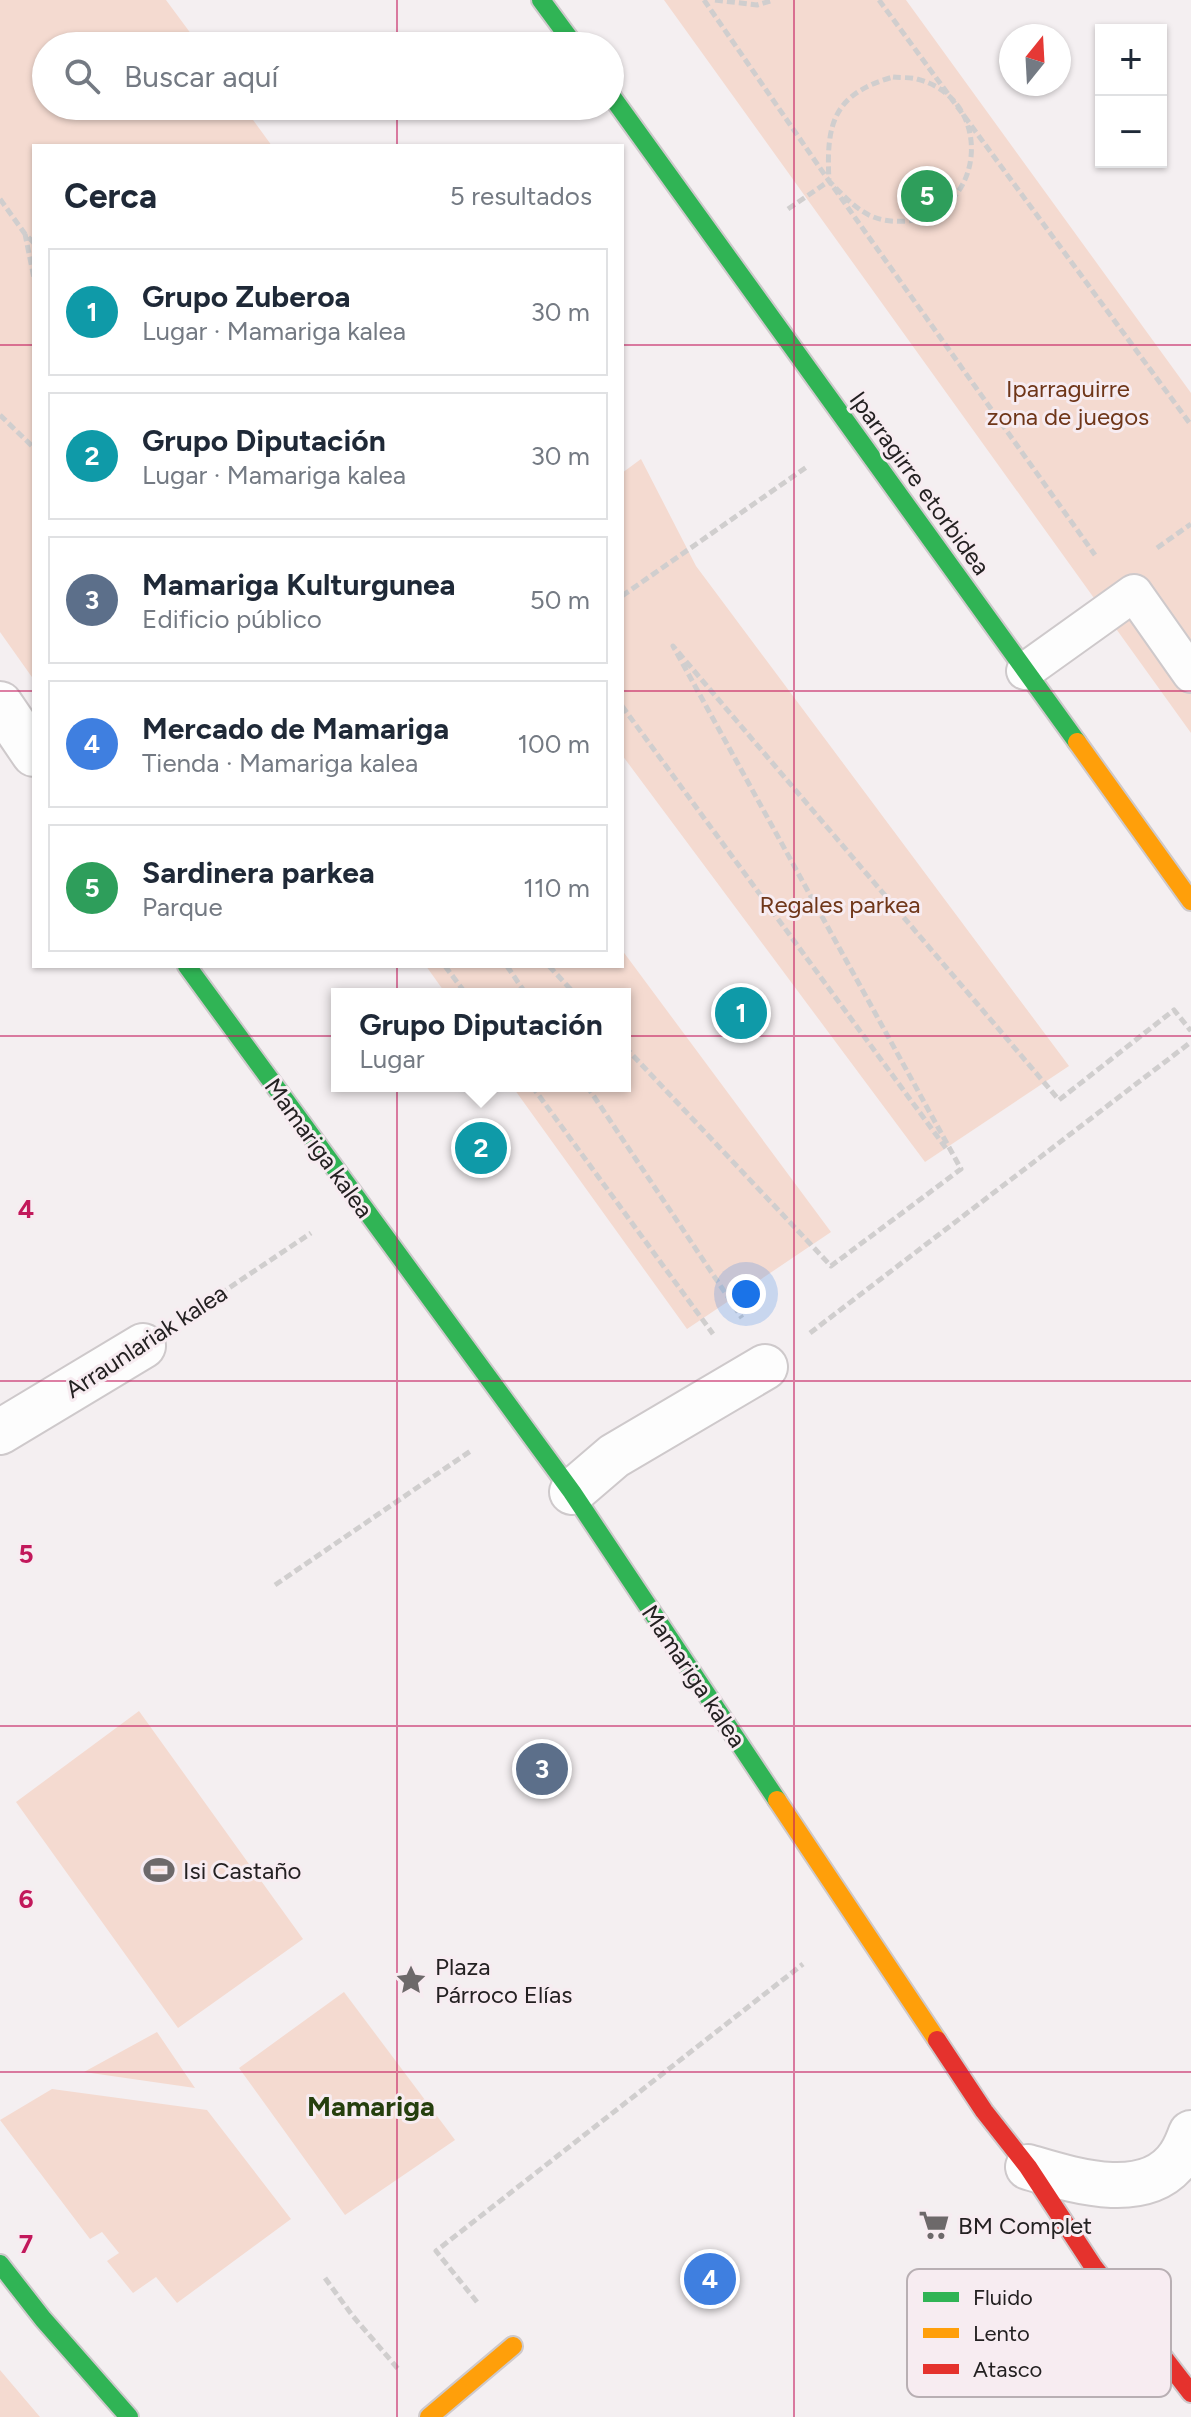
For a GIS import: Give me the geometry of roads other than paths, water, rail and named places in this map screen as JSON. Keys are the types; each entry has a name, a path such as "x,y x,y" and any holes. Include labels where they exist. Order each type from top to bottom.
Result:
{"street":[{"path":"541,0 565,32"},
{"name":"Iparragirre etorbidea","path":"624,113 1191,901"},
{"path":"0,704 32,751"},
{"name":"Mamariga kalea","path":"188,968 572,1492 975,2098 1028,2167 1095,2269"},
{"name":"Arraunlariak kalea","path":"0,1432 143,1346"},
{"path":"572,1492 614,1456 748,1369"},
{"path":"1028,2167 1100,2186 1136,2183 1159,2175 1179,2158 1191,2133"},
{"path":"0,2264 43,2319 129,2417"},
{"path":"432,2414 513,2346"},
{"name":"Mamariga kalea","path":"1171,2367 1191,2393"}],"lane":[{"path":"1025,671 1134,593 1191,674"}],"place":[{"name":"Sardinera parkea","path":"927,196"},
{"name":"Grupo Zuberoa","path":"741,1013"},
{"name":"Grupo Diputación","path":"481,1148"},
{"name":"Mamariga Kulturgunea","path":"542,1769"},
{"name":"Isi Castaño","path":"159,1870"},
{"name":"Plaza Párroco Elías","path":"411,1980"},
{"name":"BM Complet","path":"934,2225"},
{"name":"Mercado de Mamariga","path":"710,2279"}],"district":[{"name":"Mamariga","path":"371,2106"}],"park label":[{"name":"Iparraguirre zona de juegos","path":"1068,402"},
{"name":"Regales parkea","path":"840,904"}]}
